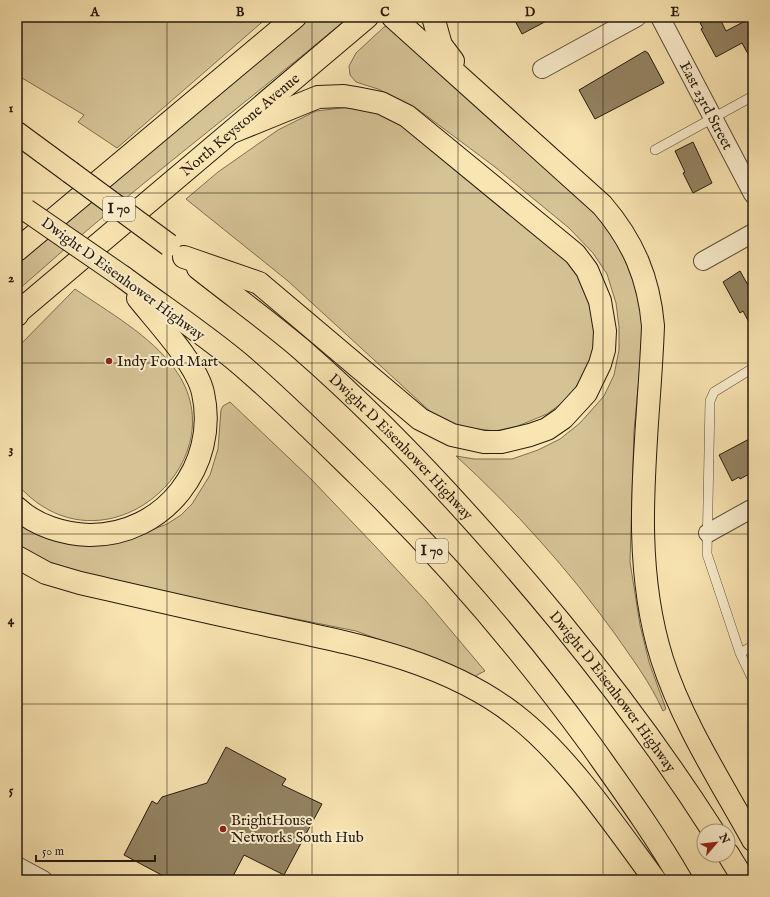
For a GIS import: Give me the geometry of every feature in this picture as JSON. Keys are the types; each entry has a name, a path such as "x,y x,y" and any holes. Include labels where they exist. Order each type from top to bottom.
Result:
{"main road":[{"path":"17,250 295,17"},
{"name":"North Keystone Avenue","path":"17,313 367,17"},
{"path":"393,17 473,87 602,205 626,237 646,279 651,304 653,326 643,526 647,589 662,660 681,705 753,840"},
{"path":"433,17 441,45 473,87"},
{"path":"176,251 259,283 420,419 452,435 484,442 501,442 515,440 547,429 563,418 586,393 600,364 604,350 605,331 600,301 587,270 575,254 407,116 381,103 344,96 318,97 232,132"},
{"name":"Dwight D Eisenhower Highway","path":"17,133 176,251 300,348 365,408 469,515 523,576 599,671 648,736 708,823"},
{"name":"Dwight D Eisenhower Highway","path":"22,206 123,278 248,371 299,417 387,502 495,624 547,687 620,785 681,880"},
{"path":"17,508 46,526 67,533 96,535 117,532 139,525 164,510 184,489 195,470 205,435 206,413 203,391 195,373 123,278"},
{"path":"17,557 46,572 80,584 358,646 431,669 463,683 493,699 511,712 550,748 574,775 655,880"},
{"path":"734,863 744,880"}],"street":[{"path":"542,69 637,17"},
{"name":"East 23rd Street","path":"660,17 753,194"},
{"path":"703,261 753,233"},
{"path":"708,533 753,508"},
{"path":"17,866 42,880"}],"lane":[{"path":"655,150 753,96"},
{"path":"753,368 714,392 710,401 708,533 708,554 712,572 740,653 753,680"},
{"path":"740,653 753,646"}],"shaded area":[{"path":"17,17 268,17 117,148 78,122 84,115 17,75"},
{"path":"312,17 349,17 140,186 57,255 17,291 17,269 24,258"},
{"path":"389,26 593,210 628,254 647,331 638,388 634,431 630,562 640,625 649,662 666,709 663,711 653,690 635,662 578,586 540,540 478,476 456,456 474,459 512,459 538,450 560,439 580,423 604,396 614,375 619,350 619,327 616,303 607,274 593,253 569,228 495,167 416,108 378,89 356,82 350,75 349,66 356,53 384,27"},
{"path":"350,107 383,114 404,127 552,244 585,280 596,328 594,352 585,375 566,400 547,414 518,426 495,431 460,427 433,414 288,281 186,199 218,172 278,130 316,111"},
{"path":"75,289 128,325 153,345 174,368 191,403 191,439 177,471 154,498 123,515 88,521 51,511 17,484 17,348"},
{"path":"230,402 311,479 426,601 485,671 477,675 474,683 386,642 356,631 161,592 65,570 32,554 17,544 17,519 128,539 167,524 181,515 192,504 210,475 218,449 221,410 223,406"}],"building":[{"path":"513,17 554,17 522,34"},
{"path":"711,17 719,17 726,31 753,17 753,63 742,43 716,57 701,29 703,28 700,23"},
{"path":"645,51 648,53 664,83 595,119 579,90"},
{"path":"693,142 712,183 693,193 683,173 685,172 675,151"},
{"path":"740,271 753,294 753,330 743,311 740,313 723,282"},
{"path":"753,437 753,472 740,479 739,477 732,481 719,455"},
{"name":"BrightHouse Networks South Hub","path":"226,747 286,779 282,785 322,804 284,875 244,855 231,880 171,880 124,855 152,801 157,804 162,797 207,783"}],"place":[{"name":"Indy Food Mart","path":"109,361"},
{"name":"BrightHouse Networks South Hub","path":"223,829"}]}
